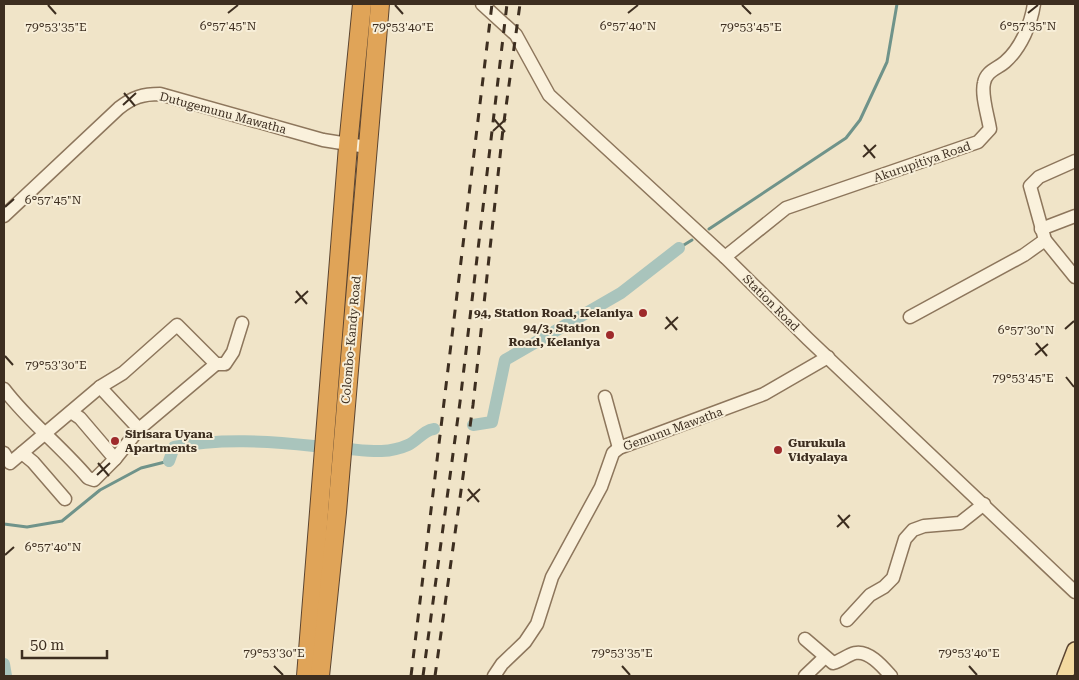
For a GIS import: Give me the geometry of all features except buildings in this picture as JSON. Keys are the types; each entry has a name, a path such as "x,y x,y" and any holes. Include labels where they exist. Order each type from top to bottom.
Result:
{"highway":[{"name":"Colombo-Kandy Road","path":"306,676 348,146 362,4"},
{"name":"Colombo-Kandy Road","path":"320,676 337,512 380,4"}],"main road":[{"path":"1065,676 1075,650"}],"street":[{"name":"Station Road","path":"482,4 516,35 549,95 725,257 1075,592"},
{"name":"Akurupitiya Road","path":"725,257 786,208 982,139 990,129 983,85 986,75 1005,62 1017,50 1024,37 1034,4"},
{"name":"Dutugemunu Mawatha","path":"4,216 119,108 130,99 142,94 160,94 348,146 367,147"},
{"path":"1075,161 1039,177 1030,186 1043,234 1075,277"},
{"path":"910,316 1024,255 1043,234 1075,216"},
{"path":"4,389 19,409 88,478 94,480 115,459 139,429 216,364 225,364 234,352 242,324"},
{"path":"4,453 10,463 100,387 123,373 177,325 216,364"},
{"name":"Gemunu Mawatha","path":"494,676 502,664 526,642 537,624 552,577 601,487 613,453 619,448 764,394 828,357"},
{"path":"100,387 139,429"},
{"path":"605,397 619,448"},
{"path":"71,412 80,418 115,459"},
{"path":"22,453 33,462 65,499"},
{"path":"846,620 870,596 884,587 893,578 905,539 914,530 924,526 960,523 984,504"},
{"path":"805,639 833,663 860,653 880,664 891,676"},
{"path":"805,676 825,657"}],"waterway":[{"path":"709,229 846,138 860,120 887,62 897,4"},
{"path":"679,248 692,240"},
{"path":"473,425 492,422 505,360 621,293 679,248"},
{"path":"349,449 393,450 408,445 427,431 434,429"},
{"path":"169,461 174,447 209,442 262,442 314,446"},
{"path":"4,524 27,527 62,521 100,490 141,468 169,461"},
{"path":"4,664 6,676"}],"railway":[{"path":"411,676 492,4"},
{"path":"423,676 460,402 507,4"},
{"path":"435,676 473,405 503,129 520,4"}],"place":[{"name":"94, Station Road, Kelaniya","path":"643,313"},
{"name":"94/3, Station Road, Kelaniya","path":"610,335"},
{"name":"Sirisara Uyana Apartments","path":"115,441"},
{"name":"Gurukula Vidyalaya","path":"778,450"}]}
